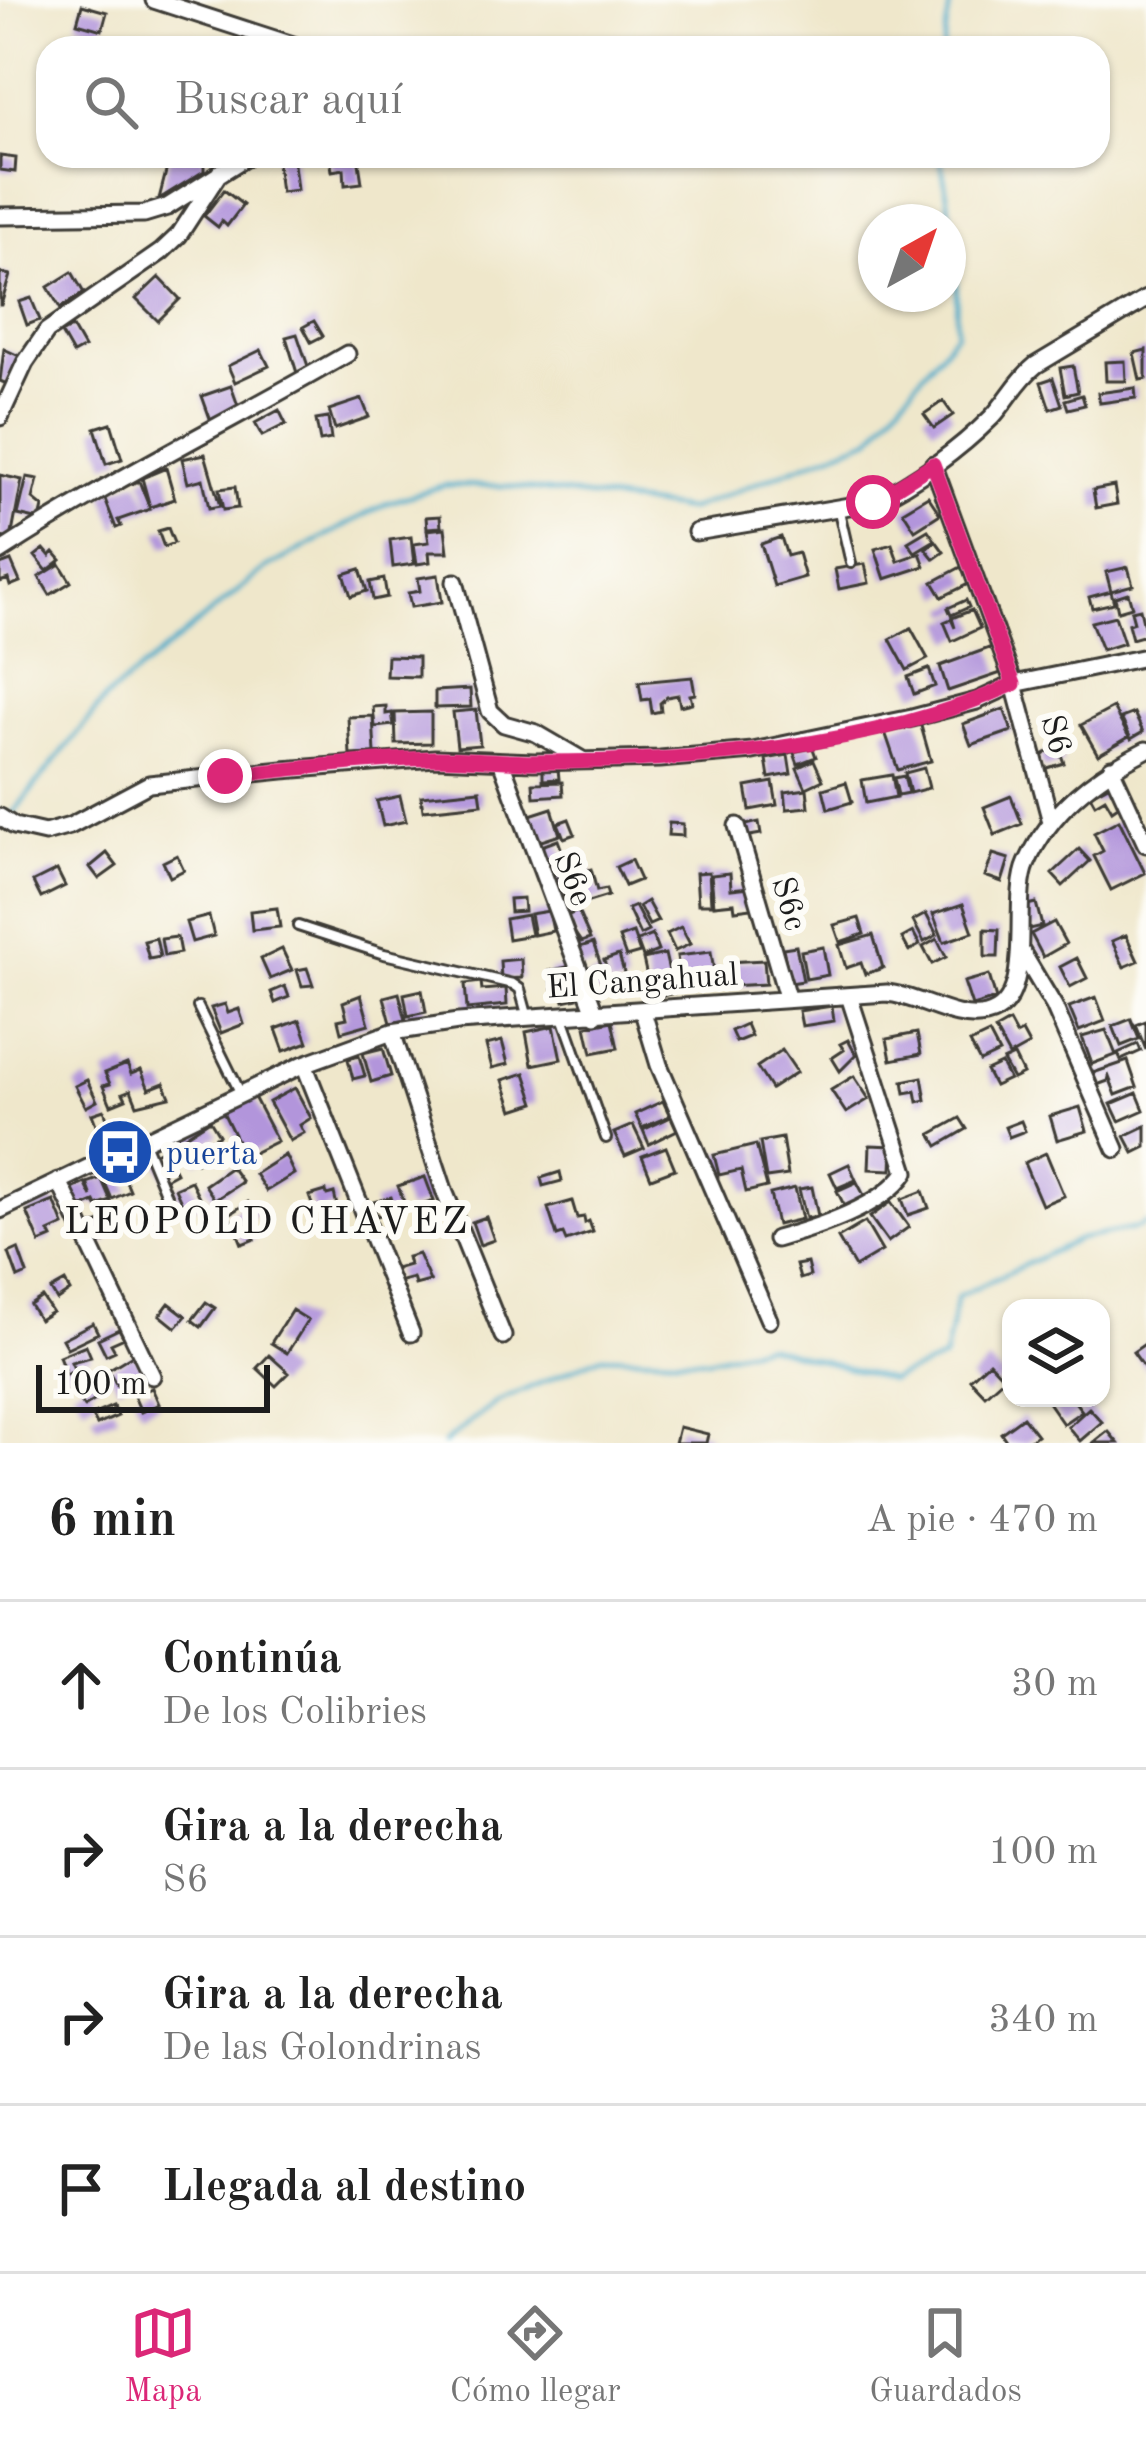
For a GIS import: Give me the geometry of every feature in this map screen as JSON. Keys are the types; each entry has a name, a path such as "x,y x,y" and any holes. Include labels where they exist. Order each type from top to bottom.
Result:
{"street":[{"path":"154,0 265,36"},
{"path":"0,216 144,214 167,207 227,168"},
{"path":"0,417 25,363 47,331 170,244 220,172"},
{"path":"696,532 873,502 981,427 1036,365 1146,298"},
{"path":"0,552 158,456 257,407 347,354"},
{"name":"S6","path":"933,464 1014,684 1051,818"},
{"path":"455,582 490,711 504,724 536,734 584,761"},
{"path":"0,817 14,826 45,833 70,826 149,784 435,758 660,759 774,748 977,701 1014,684 1146,657"},
{"name":"El Cangahual","path":"0,1210 304,1064 392,1032 458,1022 643,1012 787,997 911,995 961,1014 999,1011 1012,997 1024,868 1051,818 1111,768 1146,750"},
{"name":"S6e","path":"501,761 596,1015"},
{"path":"1111,768 1146,844"},
{"name":"S6c","path":"737,826 787,997"},
{"path":"1020,949 1054,1006 1116,1150"},
{"path":"776,1239 837,1219 894,1185 906,1172 849,996"},
{"path":"643,1012 659,1065 769,1320"},
{"path":"392,1032 445,1193 503,1336"},
{"path":"304,1064 411,1333"},
{"path":"58,1181 152,1376"}],"lane":[{"path":"838,507 851,562"},
{"path":"298,926 384,954 513,984 520,989 528,1018"},
{"path":"198,1007 242,1096"},
{"path":"563,1017 606,1138"},
{"path":"144,1142 170,1205"}],"building":[{"path":"82,5 107,12 102,30 77,23"},
{"path":"0,156 16,158 15,172 0,170"},
{"path":"167,168 204,168 204,171 159,199"},
{"path":"278,168 294,168 297,190 281,192"},
{"path":"332,168 360,168 362,183 345,185 344,169"},
{"path":"224,190 243,205 227,226 222,221 218,227 204,216"},
{"path":"72,272 84,293 60,308 48,287"},
{"path":"0,273 10,275 1,305 0,305"},
{"path":"159,277 180,299 158,321 136,299"},
{"path":"31,298 40,320 27,325 19,302"},
{"path":"314,321 323,336 311,342 303,327"},
{"path":"72,327 84,348 73,354 61,333"},
{"path":"297,334 309,369 297,373 286,337"},
{"path":"4,349 19,356 7,384 0,381"},
{"path":"261,350 269,366 235,382 228,366"},
{"path":"1146,350 1146,379 1140,380 1134,353"},
{"path":"1125,361 1126,381 1106,381 1105,362"},
{"path":"1073,366 1078,392 1065,395 1060,368"},
{"path":"1053,378 1062,405 1050,409 1041,382"},
{"path":"231,386 241,414 212,424 202,396"},
{"path":"1135,388 1136,398 1100,403 1098,393"},
{"path":"1082,395 1085,405 1068,409 1065,400"},
{"path":"362,399 369,417 335,429 329,410"},
{"path":"943,401 953,415 934,428 924,414"},
{"path":"279,410 286,424 262,436 255,423"},
{"path":"328,418 331,439 320,441 316,420"},
{"path":"111,423 122,459 106,464 95,428"},
{"path":"205,454 220,506 209,508 203,479 188,483 182,459"},
{"path":"166,468 175,499 150,507 142,478"},
{"path":"0,475 22,480 11,539 0,537"},
{"path":"27,477 38,479 33,499 43,507 40,520 18,515"},
{"path":"139,481 150,509 118,520 121,526 116,528 103,494"},
{"path":"1114,486 1117,504 1096,508 1093,490"},
{"path":"235,487 238,508 223,510 219,489"},
{"path":"928,496 940,514 915,530 903,511"},
{"path":"440,516 441,527 427,528 426,517"},
{"path":"168,528 174,543 164,547 158,531"},
{"path":"445,528 448,552 429,552 430,562 417,564 414,544 429,542 427,530"},
{"path":"928,530 935,540 915,552 908,542"},
{"path":"411,537 414,564 393,567 390,540"},
{"path":"781,537 787,556 798,553 805,577 774,586 761,544"},
{"path":"936,541 944,552 934,559 926,549"},
{"path":"892,544 898,561 920,553 925,566 885,579 875,549"},
{"path":"44,549 61,560 47,571 35,556"},
{"path":"11,561 20,582 10,586 8,579 0,582 0,565"},
{"path":"60,564 71,582 50,595 39,577"},
{"path":"865,564 869,583 839,589 835,569"},
{"path":"961,567 970,583 942,597 933,582"},
{"path":"1128,567 1133,585 1111,591 1106,572"},
{"path":"360,569 367,591 351,596 344,574"},
{"path":"438,575 442,602 411,607 408,593 420,591 418,578"},
{"path":"384,579 387,597 373,600 370,582"},
{"path":"1111,591 1114,603 1092,608 1089,597"},
{"path":"1128,593 1132,607 1118,611 1115,597"},
{"path":"966,600 969,607 951,615 948,608"},
{"path":"1140,609 1146,635 1132,639 1131,611"},
{"path":"972,610 980,628 952,641 944,622 951,619 955,628 952,618"},
{"path":"1115,616 1124,643 1102,650 1091,622"},
{"path":"911,628 928,659 907,670 890,639"},
{"path":"992,647 1001,673 948,691 940,666"},
{"path":"387,656 418,657 418,677 386,676"},
{"path":"929,669 935,686 914,694 908,677"},
{"path":"692,677 692,703 680,706 678,695 667,697 660,703 661,711 652,713 650,699 642,700 639,682"},
{"path":"470,689 471,707 435,708 435,691"},
{"path":"386,706 394,725 375,727 373,707"},
{"path":"1113,708 1129,737 1098,755 1081,725"},
{"path":"1004,709 1012,731 971,745 963,724"},
{"path":"476,710 480,745 457,747 453,712"},
{"path":"431,712 431,743 396,744 395,713"},
{"path":"1134,713 1143,732 1131,739 1121,718"},
{"path":"373,716 375,754 350,755 348,717"},
{"path":"919,719 931,761 898,770 884,729"},
{"path":"811,743 816,757 798,764 793,750"},
{"path":"1051,750 1052,754 1060,752 1064,763 1044,769 1040,757"},
{"path":"788,755 791,774 769,778 766,759"},
{"path":"814,760 823,780 806,788 797,768"},
{"path":"924,768 929,788 910,793 905,773"},
{"path":"558,769 559,779 543,780 543,770"},
{"path":"892,775 896,797 866,803 862,780"},
{"path":"904,776 908,793 898,795 894,778"},
{"path":"562,782 563,795 534,797 533,783"},
{"path":"773,782 777,805 750,810 746,787"},
{"path":"846,782 852,802 828,809 823,789"},
{"path":"1110,784 1121,804 1112,810 1105,798 1095,804 1090,795"},
{"path":"807,789 809,807 787,809 785,792"},
{"path":"480,790 482,804 423,810 421,796"},
{"path":"400,796 406,821 383,826 377,801"},
{"path":"1011,796 1022,824 995,835 984,807"},
{"path":"552,808 560,835 535,843 527,816"},
{"path":"569,819 575,834 564,838 558,823"},
{"path":"1119,820 1145,873 1111,890 1094,856 1103,851 1094,833"},
{"path":"759,822 761,834 744,837 742,826"},
{"path":"669,823 683,824 683,836 668,835"},
{"path":"558,840 569,869 547,877 536,848"},
{"path":"1079,849 1090,861 1063,886 1052,874"},
{"path":"107,853 117,866 99,879 90,867"},
{"path":"993,854 1009,859 1002,882 985,876"},
{"path":"177,855 184,870 170,877 163,862"},
{"path":"631,860 640,880 625,886 616,867"},
{"path":"591,869 597,891 606,889 608,896 585,903 577,873"},
{"path":"57,870 65,886 41,898 33,882"},
{"path":"709,872 711,904 698,904 696,873"},
{"path":"730,873 731,889 750,887 752,908 714,905 711,875"},
{"path":"567,874 574,894 552,898 546,882"},
{"path":"523,898 524,911 510,912 509,899"},
{"path":"647,901 658,921 649,925 639,906"},
{"path":"1036,903 1042,926 1029,929 1023,906"},
{"path":"963,904 973,932 944,942 933,914"},
{"path":"635,906 648,931 640,935 628,909"},
{"path":"277,908 280,927 252,930 250,911"},
{"path":"549,911 553,931 534,935 530,914"},
{"path":"578,911 590,939 581,942 564,917"},
{"path":"926,914 937,935 924,942 913,921"},
{"path":"527,915 531,935 508,939 505,919"},
{"path":"209,916 214,936 192,942 186,922"},
{"path":"859,918 864,934 840,942 834,925"},
{"path":"1054,922 1066,944 1043,957 1031,934"},
{"path":"681,927 690,944 675,951 667,934"},
{"path":"985,929 999,930 998,957 985,957"},
{"path":"913,932 920,945 909,951 902,938"},
{"path":"633,933 640,953 626,957 619,938"},
{"path":"652,935 658,951 643,957 637,941"},
{"path":"873,935 883,968 865,974 861,963 846,968 839,945"},
{"path":"1126,935 1138,961 1124,967 1112,941"},
{"path":"177,937 180,953 164,956 161,939"},
{"path":"156,938 160,957 149,959 144,941"},
{"path":"937,939 946,957 932,964 923,947"},
{"path":"593,943 601,965 580,969 573,949"},
{"path":"796,946 803,981 790,983 783,948"},
{"path":"823,947 828,975 806,979 801,951"},
{"path":"282,949 292,970 270,979 261,959"},
{"path":"711,952 716,985 682,990 677,956"},
{"path":"665,954 674,993 652,998 643,959"},
{"path":"619,955 627,983 612,987 604,960"},
{"path":"1077,958 1087,978 1070,987 1060,967"},
{"path":"521,959 522,978 501,979 500,961"},
{"path":"764,960 766,984 728,986 727,962"},
{"path":"571,966 577,998 564,1001 561,988 553,989 549,971"},
{"path":"307,968 313,985 302,986 297,970"},
{"path":"604,972 610,988 592,995 585,979"},
{"path":"989,975 996,999 972,1006 964,982"},
{"path":"481,982 482,990 506,988 507,1005 467,1009 465,984"},
{"path":"285,986 289,997 275,1003 271,992"},
{"path":"422,990 426,1012 408,1016 404,994"},
{"path":"399,993 406,1020 391,1023 384,997"},
{"path":"361,995 369,1024 341,1032 338,1020 347,1018 343,1002"},
{"path":"1096,997 1105,1021 1079,1031 1069,1007"},
{"path":"225,1004 228,1013 239,1009 244,1024 221,1033 211,1008"},
{"path":"832,1006 834,1021 802,1026 799,1011"},
{"path":"1131,1019 1139,1039 1121,1046 1113,1026"},
{"path":"300,1020 308,1042 284,1051 276,1029"},
{"path":"612,1021 618,1048 592,1053 586,1026"},
{"path":"1146,1021 1146,1050 1136,1025"},
{"path":"1009,1022 1029,1045 1009,1056 995,1030"},
{"path":"746,1024 751,1036 736,1042 731,1031"},
{"path":"554,1026 561,1059 532,1065 526,1032"},
{"path":"1106,1030 1116,1055 1092,1064 1082,1037"},
{"path":"917,1033 921,1054 891,1060 887,1039"},
{"path":"989,1034 999,1053 980,1062 970,1043"},
{"path":"848,1040 856,1055 840,1071 832,1058 844,1050 840,1044"},
{"path":"502,1041 508,1064 492,1068 486,1045"},
{"path":"1138,1044 1141,1051 1121,1060 1118,1053"},
{"path":"383,1048 391,1076 371,1082 363,1053"},
{"path":"782,1050 797,1072 771,1089 757,1067"},
{"path":"359,1056 365,1076 353,1079 348,1059"},
{"path":"1014,1056 1023,1074 1013,1079 1003,1061"},
{"path":"1128,1061 1137,1087 1116,1095 1109,1077 1097,1085 1093,1073"},
{"path":"127,1064 131,1074 141,1070 149,1089 164,1083 170,1097 137,1105 131,1090 123,1093 126,1099 111,1105 103,1086 110,1084 105,1073"},
{"path":"1001,1064 1009,1079 994,1086 986,1071"},
{"path":"525,1073 535,1103 513,1110 503,1080"},
{"path":"854,1076 869,1099 846,1113 831,1090"},
{"path":"922,1077 926,1100 918,1102 916,1091 905,1093 903,1081"},
{"path":"87,1080 97,1101 86,1107 75,1086"},
{"path":"295,1088 311,1118 300,1125 304,1133 290,1141 269,1102"},
{"path":"1137,1093 1144,1110 1119,1121 1111,1104"},
{"path":"254,1097 277,1141 245,1157 223,1112"},
{"path":"663,1101 670,1116 642,1128 635,1114"},
{"path":"1080,1107 1087,1131 1057,1140 1050,1116"},
{"path":"104,1110 109,1123 97,1127 92,1114"},
{"path":"671,1117 677,1130 649,1144 643,1130"},
{"path":"960,1118 967,1129 938,1146 931,1134"},
{"path":"210,1120 219,1135 209,1141 216,1151 197,1163 182,1138"},
{"path":"1021,1121 1025,1131 1009,1137 1005,1127"},
{"path":"633,1125 644,1148 625,1156 614,1133"},
{"path":"1146,1126 1146,1147 1134,1153 1125,1136"},
{"path":"782,1138 788,1175 766,1178 760,1142"},
{"path":"756,1145 767,1187 746,1192 741,1170 719,1175 714,1155"},
{"path":"870,1145 893,1146 892,1170 869,1169"},
{"path":"666,1147 675,1169 651,1178 642,1156"},
{"path":"164,1149 176,1173 165,1179 153,1154"},
{"path":"1046,1153 1064,1196 1042,1205 1024,1163"},
{"path":"285,1155 294,1174 266,1191 255,1174"},
{"path":"849,1164 856,1180 837,1188 830,1173"},
{"path":"231,1167 242,1182 215,1200 205,1185"},
{"path":"560,1172 562,1181 543,1186 541,1178"},
{"path":"111,1175 115,1183 125,1179 130,1191 112,1199 103,1178"},
{"path":"425,1177 434,1201 407,1210 398,1186"},
{"path":"101,1178 111,1201 78,1209 69,1191 85,1183 92,1197 87,1183"},
{"path":"191,1181 202,1203 185,1210 175,1188"},
{"path":"857,1182 866,1199 846,1209 837,1191"},
{"path":"812,1187 818,1216 806,1218 799,1189"},
{"path":"795,1188 802,1219 777,1225 770,1194"},
{"path":"326,1191 327,1195 334,1193 337,1206 315,1213 309,1196"},
{"path":"923,1191 929,1208 908,1215 902,1199"},
{"path":"391,1197 395,1210 377,1216 373,1202"},
{"path":"54,1201 64,1225 40,1243 27,1212"},
{"path":"572,1201 577,1218 589,1221 593,1232 566,1241 563,1234 557,1236 548,1208"},
{"path":"248,1202 256,1214 235,1227 228,1215"},
{"path":"891,1202 909,1227 888,1242 870,1217"},
{"path":"486,1217 494,1240 480,1245 472,1222"},
{"path":"101,1222 108,1241 92,1247 85,1228"},
{"path":"865,1222 882,1251 855,1267 838,1238"},
{"path":"248,1224 255,1239 242,1244 236,1229"},
{"path":"18,1249 27,1274 18,1278 9,1253"},
{"path":"418,1254 430,1281 398,1282 395,1269 409,1265 407,1257"},
{"path":"807,1263 810,1276 800,1279 796,1265"},
{"path":"65,1282 70,1291 57,1300 51,1290"},
{"path":"42,1297 52,1312 39,1320 30,1305"},
{"path":"206,1302 215,1308 201,1327 192,1320"},
{"path":"169,1303 186,1316 176,1328 160,1315"},
{"path":"292,1310 308,1320 287,1353 271,1343"},
{"path":"93,1323 98,1333 67,1348 62,1339"},
{"path":"119,1329 124,1338 111,1344 115,1351 106,1355 98,1339"},
{"path":"1146,1343 1146,1370 1133,1352"},
{"path":"86,1345 91,1357 71,1362 75,1371 66,1374 59,1356"},
{"path":"134,1354 144,1371 118,1387 108,1370"},
{"path":"269,1355 289,1373 276,1386 257,1368"},
{"path":"989,1362 1002,1376 985,1395 970,1379"},
{"path":"95,1377 98,1384 91,1388 97,1399 84,1407 73,1390"},
{"path":"152,1388 159,1404 141,1412 134,1396"},
{"path":"113,1406 118,1416 97,1425 92,1415"},
{"path":"1051,1407 1079,1407 1082,1411 1063,1424"},
{"path":"1089,1408 1102,1422 1080,1441 1068,1427"},
{"path":"1023,1417 1037,1435 1026,1443 1008,1443 1001,1433"},
{"path":"679,1427 708,1434 706,1443 675,1443"},
{"path":"1108,1431 1118,1443 1093,1443"}],"waterway":[{"path":"945,36 951,0"},
{"path":"10,817 106,698 265,569 387,503 445,485 508,486 688,510 871,438 956,333 957,249 942,168"},
{"path":"444,1443 497,1402 602,1356 708,1359 765,1345 890,1380 944,1359 957,1297 1079,1239 1146,1223"}],"place":[{"name":"puerta","path":"120,1152"}],"district":[{"name":"LEOPOLD CHAVEZ","path":"267,1219"}],"route":[{"path":"225,776 435,758 534,762 753,752 912,718 977,701 1014,684 933,464 873,502"}]}
